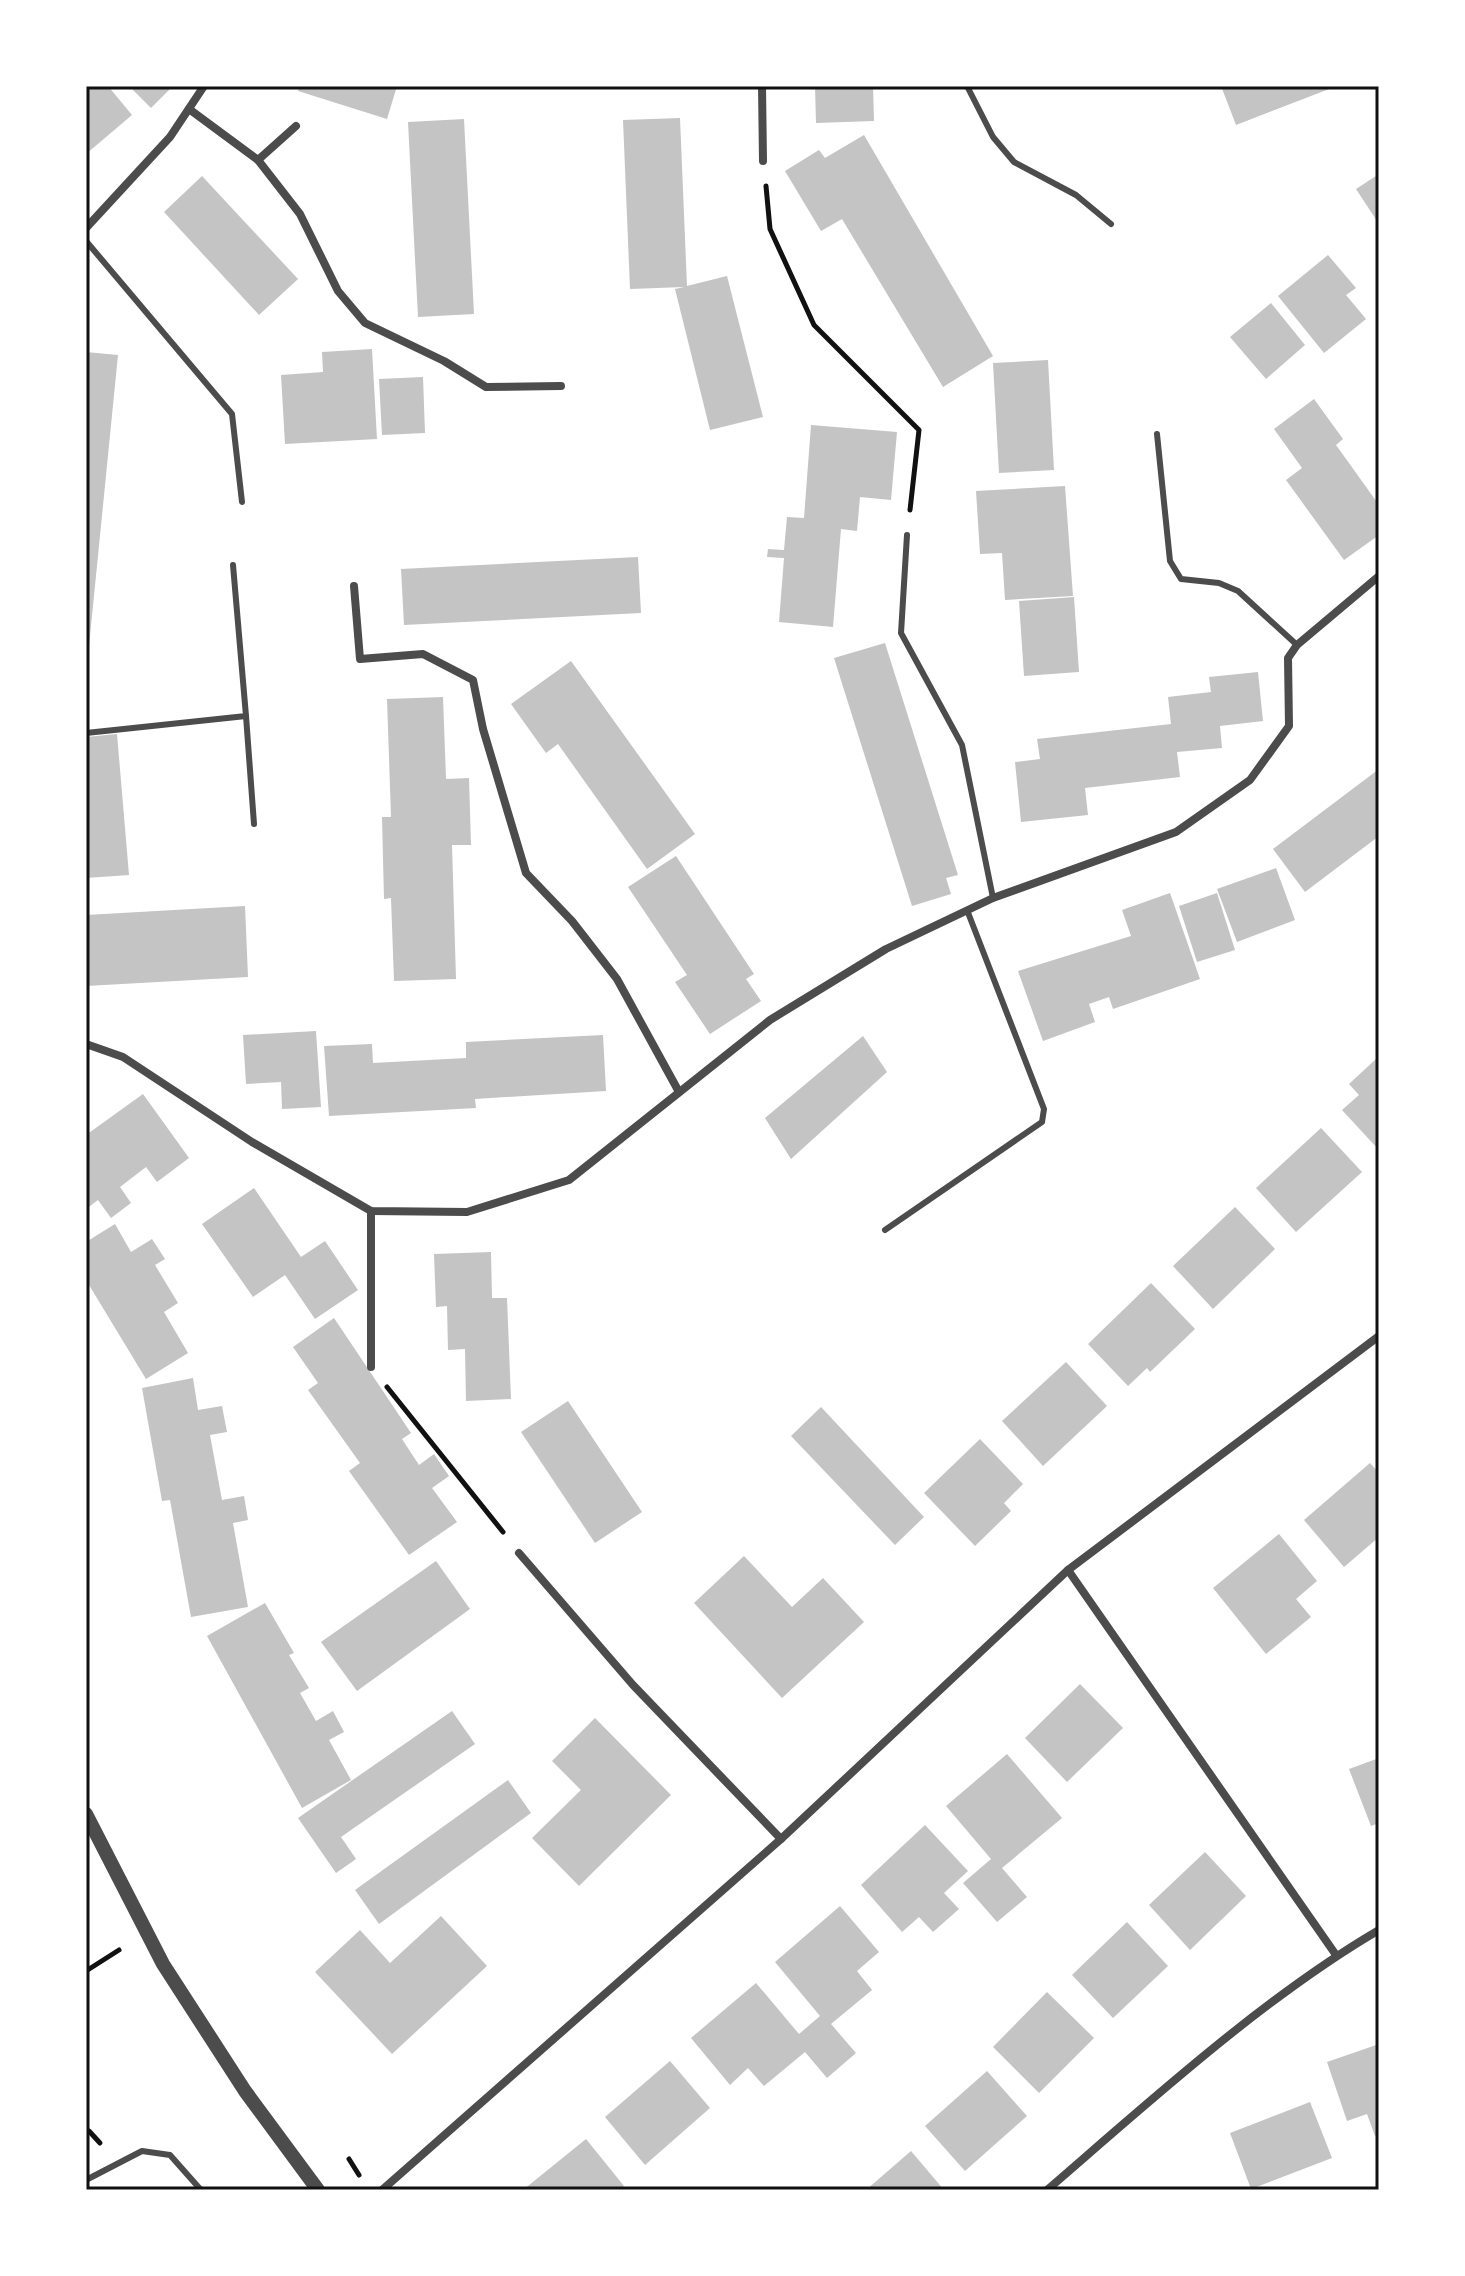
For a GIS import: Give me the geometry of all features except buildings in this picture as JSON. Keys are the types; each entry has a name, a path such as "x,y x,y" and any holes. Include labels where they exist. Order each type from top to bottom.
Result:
{"street":[{"path":"86,228 170,137 204,86"},
{"path":"762,86 763,161"},
{"path":"189,109 258,160 300,214 338,291 365,323 444,361 486,387 561,386"},
{"path":"258,160 296,126"},
{"path":"86,1044 123,1057 252,1142 371,1211 467,1212 569,1180 770,1020 886,949 993,898 1176,832 1250,780 1289,726 1288,658 1297,645 1379,576"},
{"path":"354,586 360,659 423,654 473,680 491,758 526,873 572,921 617,979 679,1092"},
{"path":"371,1211 371,1367"},
{"path":"382,2190 781,1839 1068,1570 1379,1336"},
{"path":"519,1553 633,1685 781,1839"},
{"path":"1068,1570 1336,1955"},
{"path":"86,1814 163,1964 245,2091 318,2190"},
{"path":"1047,2190 1160,2093 1336,1955 1379,1930"}],"lane":[{"path":"967,86 993,137 1014,162 1076,195 1111,224"},
{"path":"86,241 232,414 242,502"},
{"path":"1157,434 1170,561 1181,579 1219,583 1238,591 1297,645"},
{"path":"907,535 901,633 962,745 993,898"},
{"path":"233,565 254,824"},
{"path":"86,733 246,716"},
{"path":"885,1230 1042,1122 1044,1109 967,910"},
{"path":"86,2180 142,2151 170,2155 201,2190"}],"path":[{"path":"763,161 770,229 814,325 919,430 907,535"},
{"path":"371,1367 519,1553"},
{"path":"86,1971 119,1950"}]}
